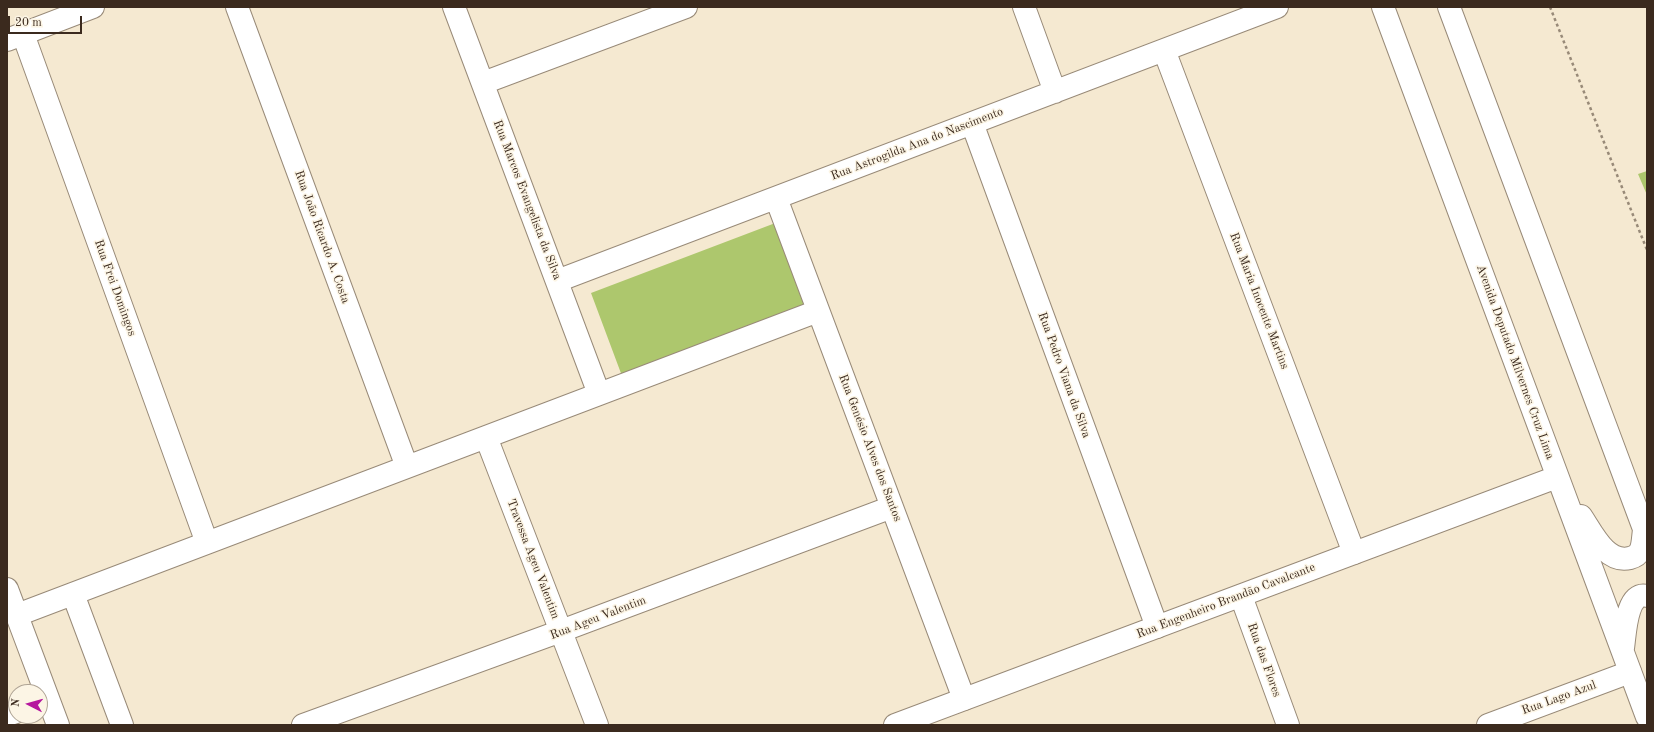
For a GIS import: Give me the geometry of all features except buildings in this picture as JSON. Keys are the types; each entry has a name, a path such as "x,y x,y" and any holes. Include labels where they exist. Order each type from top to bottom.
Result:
{"street":[{"path":"15,37 93,7"},
{"name":"Rua João Ricardo A. Costa","path":"237,7 407,467"},
{"name":"Rua Marcos Evangelista da Silva","path":"454,7 599,394"},
{"path":"483,83 686,7"},
{"path":"1024,7 1055,92"},
{"name":"Rua Astrogilda Ana do Nascimento","path":"557,281 1277,7"},
{"name":"Avenida Deputado Milvernes Cruz Lima","path":"1383,7 1647,717"},
{"path":"1449,7 1646,534 1641,551 1634,557 1627,559 1617,558 1607,552 1598,542 1581,516 1566,501"},
{"name":"Rua Frei Domingos","path":"15,37 207,543"},
{"name":"Rua Maria Inocente Martins","path":"1164,50 1354,553"},
{"name":"Rua Pedro Viana da Silva","path":"972,123 1157,627"},
{"name":"Rua Genésio Alves dos Santos","path":"776,198 964,699"},
{"path":"17,616 818,311"},
{"name":"Travessa Ageu Valentim","path":"486,437 597,725"},
{"name":"Rua Engenheiro Brandão Cavalcante","path":"894,725 1557,477"},
{"name":"Rua Ageu Valentim","path":"303,725 561,631 892,507"},
{"path":"7,589 39,684"},
{"path":"73,594 122,725"},
{"path":"1627,662 1625,627 1630,608 1637,597 1643,595 1647,596"},
{"name":"Rua das Flores","path":"1241,596 1288,725"},
{"name":"Rua Lago Azul","path":"1488,725 1627,662"},
{"path":"48,708 58,725"}],"path":[{"path":"1550,7 1647,250"}],"green space":[{"path":"1647,171 1647,195 1638,174"},
{"path":"778,222 809,305 622,376 591,293"}]}
